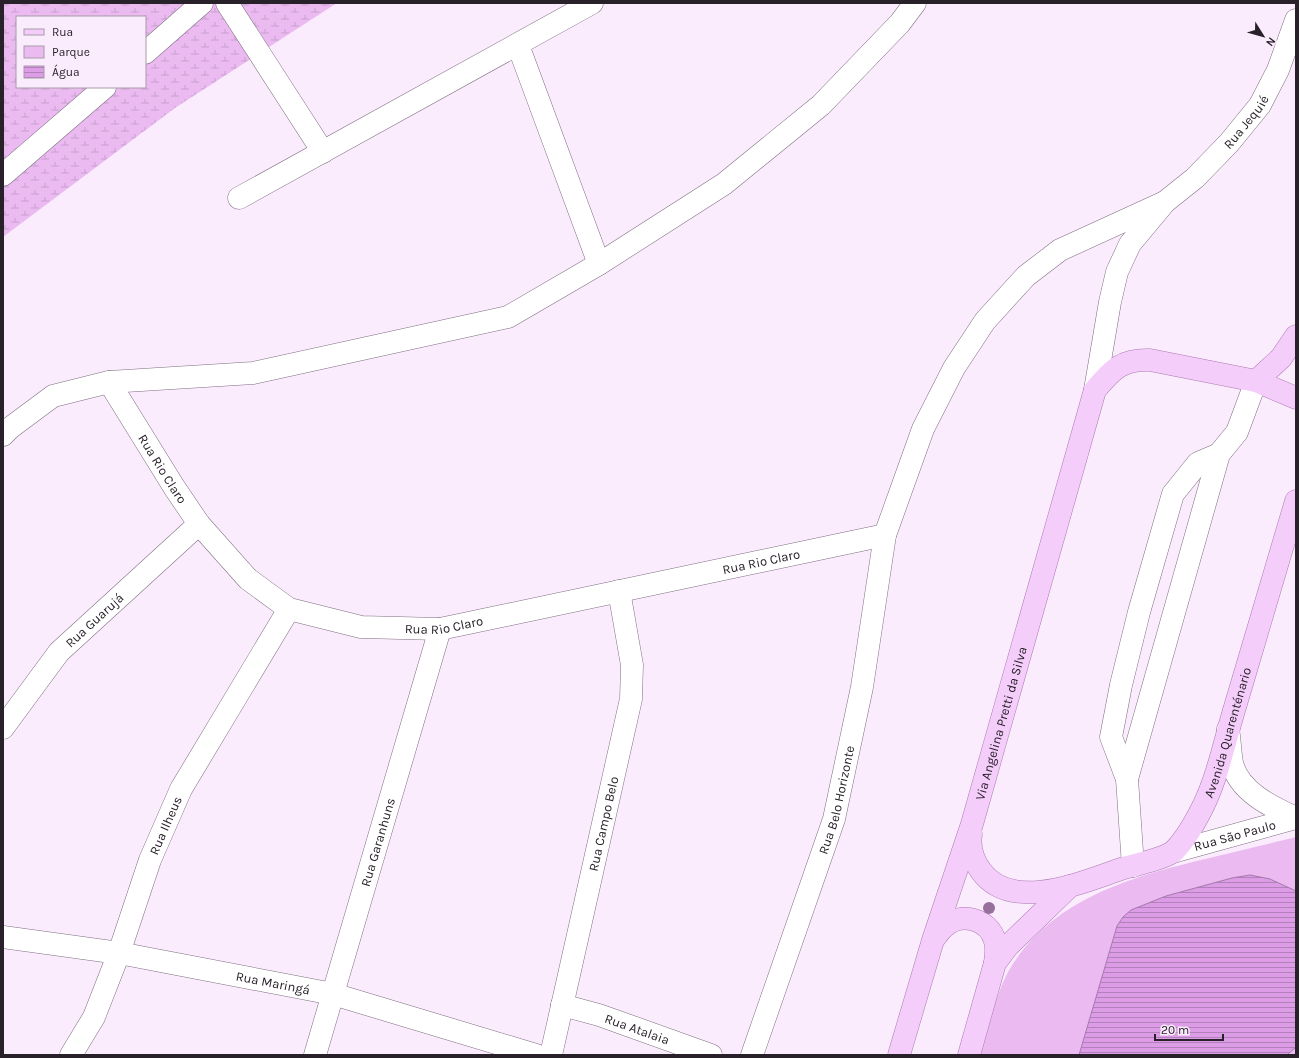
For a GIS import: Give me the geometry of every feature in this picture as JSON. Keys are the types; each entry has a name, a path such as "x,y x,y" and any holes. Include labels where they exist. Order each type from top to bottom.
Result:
{"main road":[{"path":"1256,382 1281,358 1296,336"},
{"path":"1095,390 1111,371 1122,364 1136,359 1150,360 1256,382 1296,398"},
{"name":"Via Angelina Pretti da Silva","path":"899,1055 933,940 972,824 1095,390"},
{"name":"Avenida Quarenténario","path":"1173,852 1196,820 1212,790 1228,729 1296,501"},
{"path":"972,824 970,838 973,856 984,875 993,883 1009,891 1044,892 1070,886 1173,852"},
{"path":"995,963 1008,946 1070,886"},
{"path":"933,940 944,927 951,922 959,919 969,919 979,922 991,932 995,941 995,963 969,1055"}],"street":[{"path":"146,51 202,3"},
{"path":"227,3 323,152"},
{"path":"239,198 592,3"},
{"path":"3,435 53,396 109,382 253,373 508,317 599,264 724,184 821,105 900,23 914,3"},
{"name":"Rua Jequié","path":"1165,202 1195,178 1229,143 1260,105 1278,70 1296,20"},
{"path":"518,45 599,264"},
{"path":"3,175 104,88"},
{"path":"1095,390 1110,302 1117,272 1130,244 1165,202"},
{"name":"Rua Belo Horizonte","path":"752,1055 834,819 862,687 885,535 922,429 954,368 986,321 1026,276 1060,250 1165,202"},
{"name":"Rua Rio Claro","path":"109,382 174,487 199,524 248,579 289,610 361,627 440,629 885,535"},
{"path":"1133,866 1127,779 1111,737 1138,612 1173,494 1198,463 1218,454 1237,432 1256,382"},
{"path":"1127,779 1218,454"},
{"name":"Rua Guarujá","path":"3,728 59,652 199,524"},
{"name":"Rua Campo Belo","path":"551,1055 630,699 632,665 620,591"},
{"name":"Rua Ilheus","path":"71,1055 94,1017 119,953 150,860 180,789 289,610"},
{"name":"Rua Garanhuns","path":"315,1055 440,629"},
{"path":"1228,729 1232,764 1242,782 1255,796 1274,808 1296,818"},
{"name":"Rua São Paulo","path":"1173,852 1296,818"},
{"name":"Rua Maringá","path":"3,937 119,953 333,994 536,1055"},
{"name":"Rua Atalaia","path":"562,1006 599,1015 711,1055"}],"green space":[{"path":"3,3 337,3 175,108 3,237"},
{"path":"1296,837 1296,1055 978,1055 980,1044 1008,972 1025,948 1045,927 1068,910 1092,896 1145,875"}],"water":[{"path":"1250,875 1270,879 1296,891 1296,1047 1287,1055 1079,1055 1117,926 1123,917 1131,910 1166,896 1232,878"}]}
